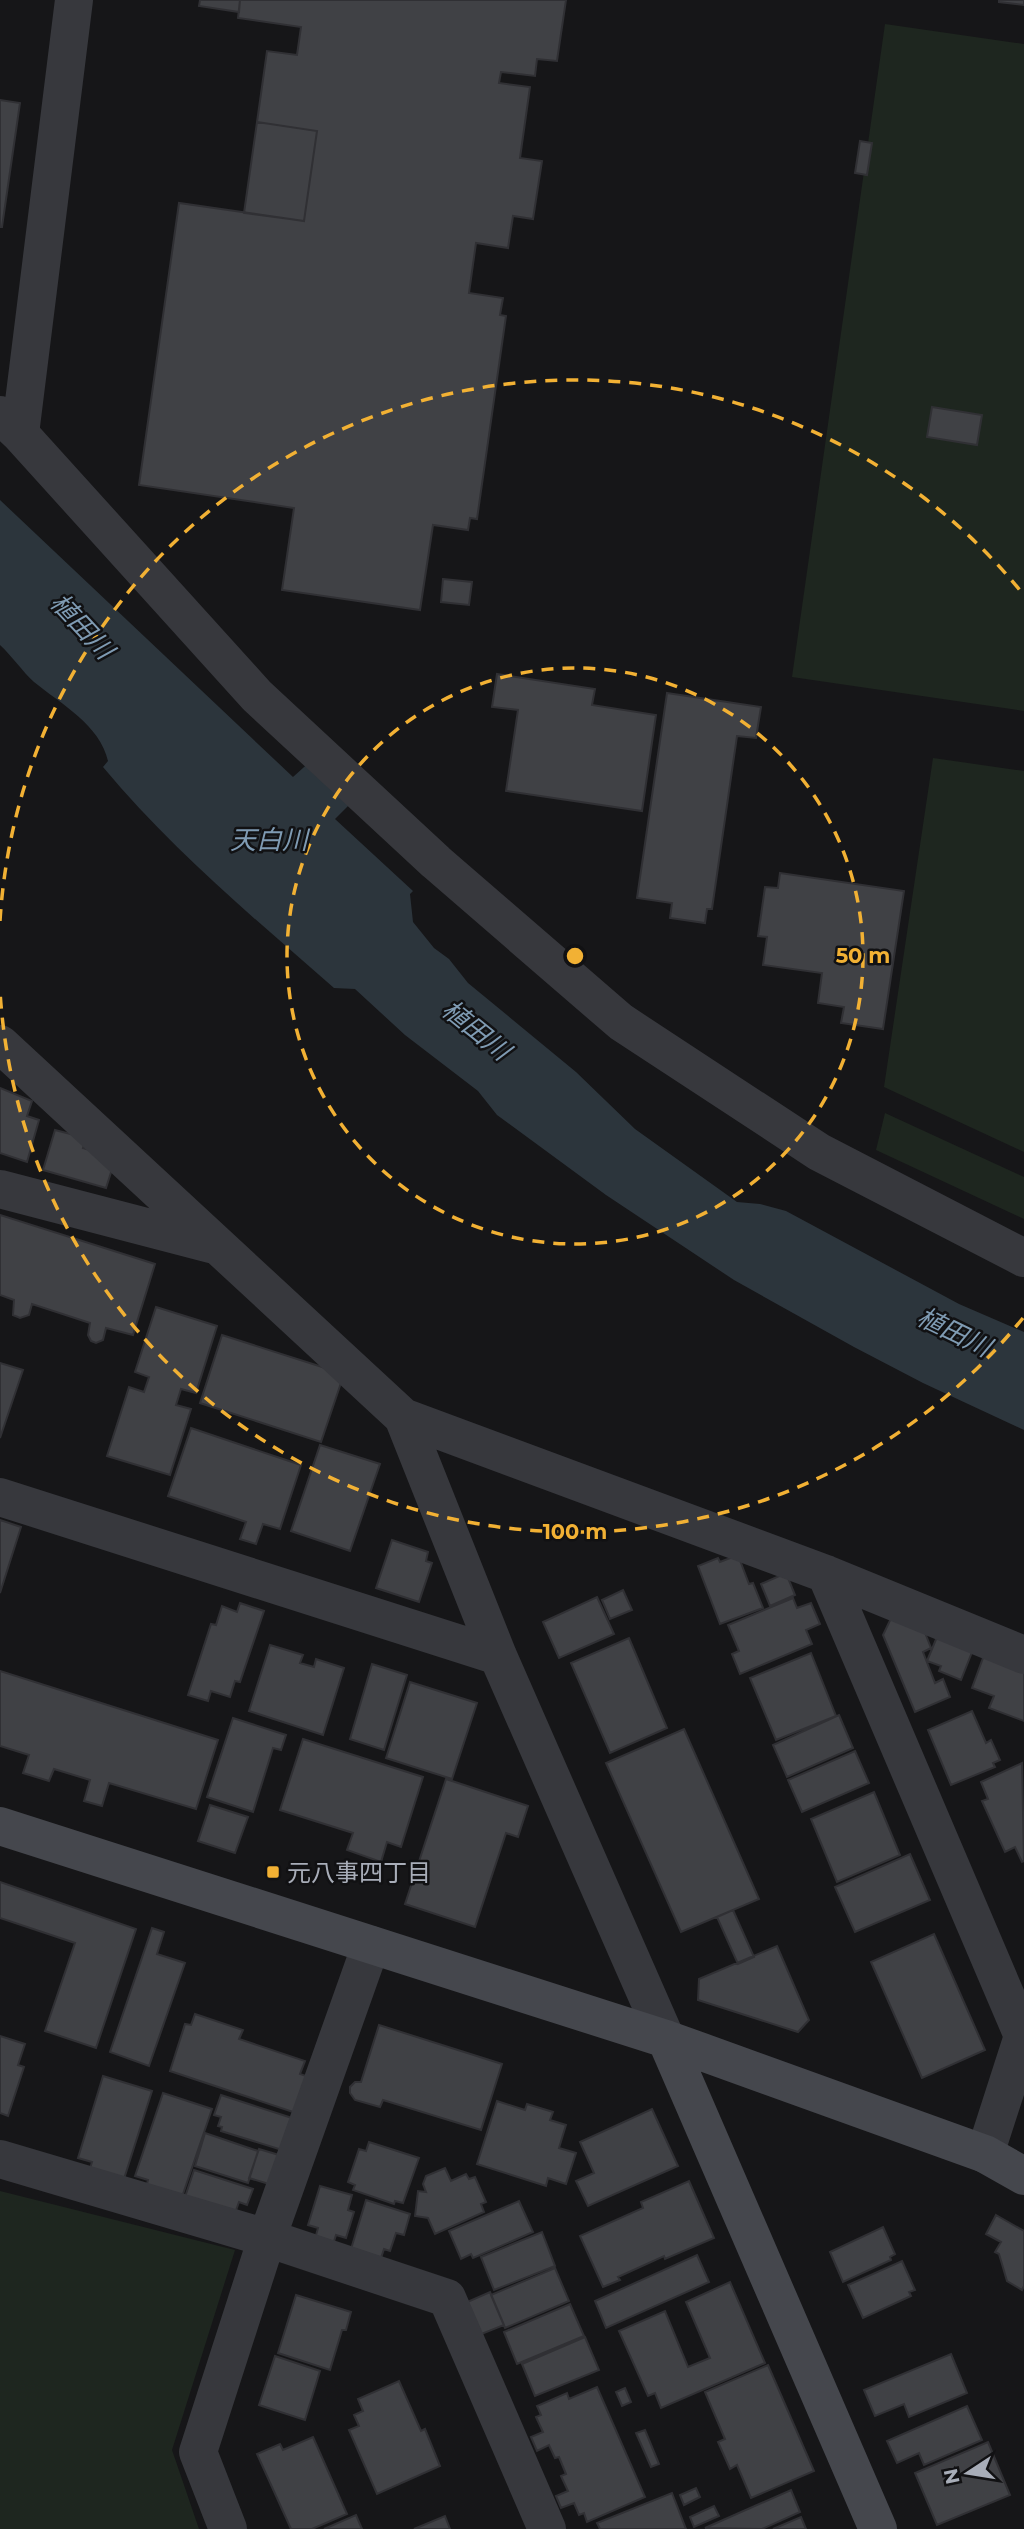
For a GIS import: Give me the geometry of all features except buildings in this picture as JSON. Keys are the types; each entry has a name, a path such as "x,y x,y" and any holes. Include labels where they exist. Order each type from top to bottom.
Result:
{"street":[{"path":"74,0 10,424 257,696 436,862 621,1022 819,1152 1024,1258"},
{"path":"0,1044 403,1417 826,1574 1024,1654"},
{"path":"0,1189 218,1246"},
{"path":"403,1417 498,1656 878,2529"},
{"path":"0,1497 498,1656"},
{"path":"826,1574 1023,2035 985,2154"},
{"path":"0,1826 666,2039 985,2154 1024,2176"},
{"path":"229,2529 198,2452 267,2238 371,1945"},
{"path":"0,2159 267,2238 446,2298 547,2529"}],"shaded area":[{"path":"885,24 1024,44 1024,711 792,677"},
{"path":"933,758 1024,771 1024,1152 884,1087"},
{"path":"885,1113 1024,1177 1024,1219 876,1150"},
{"path":"0,2191 235,2250 172,2450 199,2529 0,2529"}],"water":[{"name":"天白川","path":"0,500 293,777 313,759 356,798 335,819 413,891 410,894 413,922 434,948 449,959 468,983 576,1072 635,1129 737,1202 760,1204 786,1211 959,1304 1024,1332 1024,1430 923,1383 734,1280 606,1195 497,1115 478,1091 405,1035 355,989 334,988 214,882 129,797 103,767 108,761 104,748 88,726 34,682 0,645"}],"place":[{"name":"元八事四丁目","path":"273,1872"}],"water label":[{"name":"植田川","path":"82,626"},
{"name":"植田川","path":"476,1030"},
{"name":"植田川","path":"954,1332"}]}
